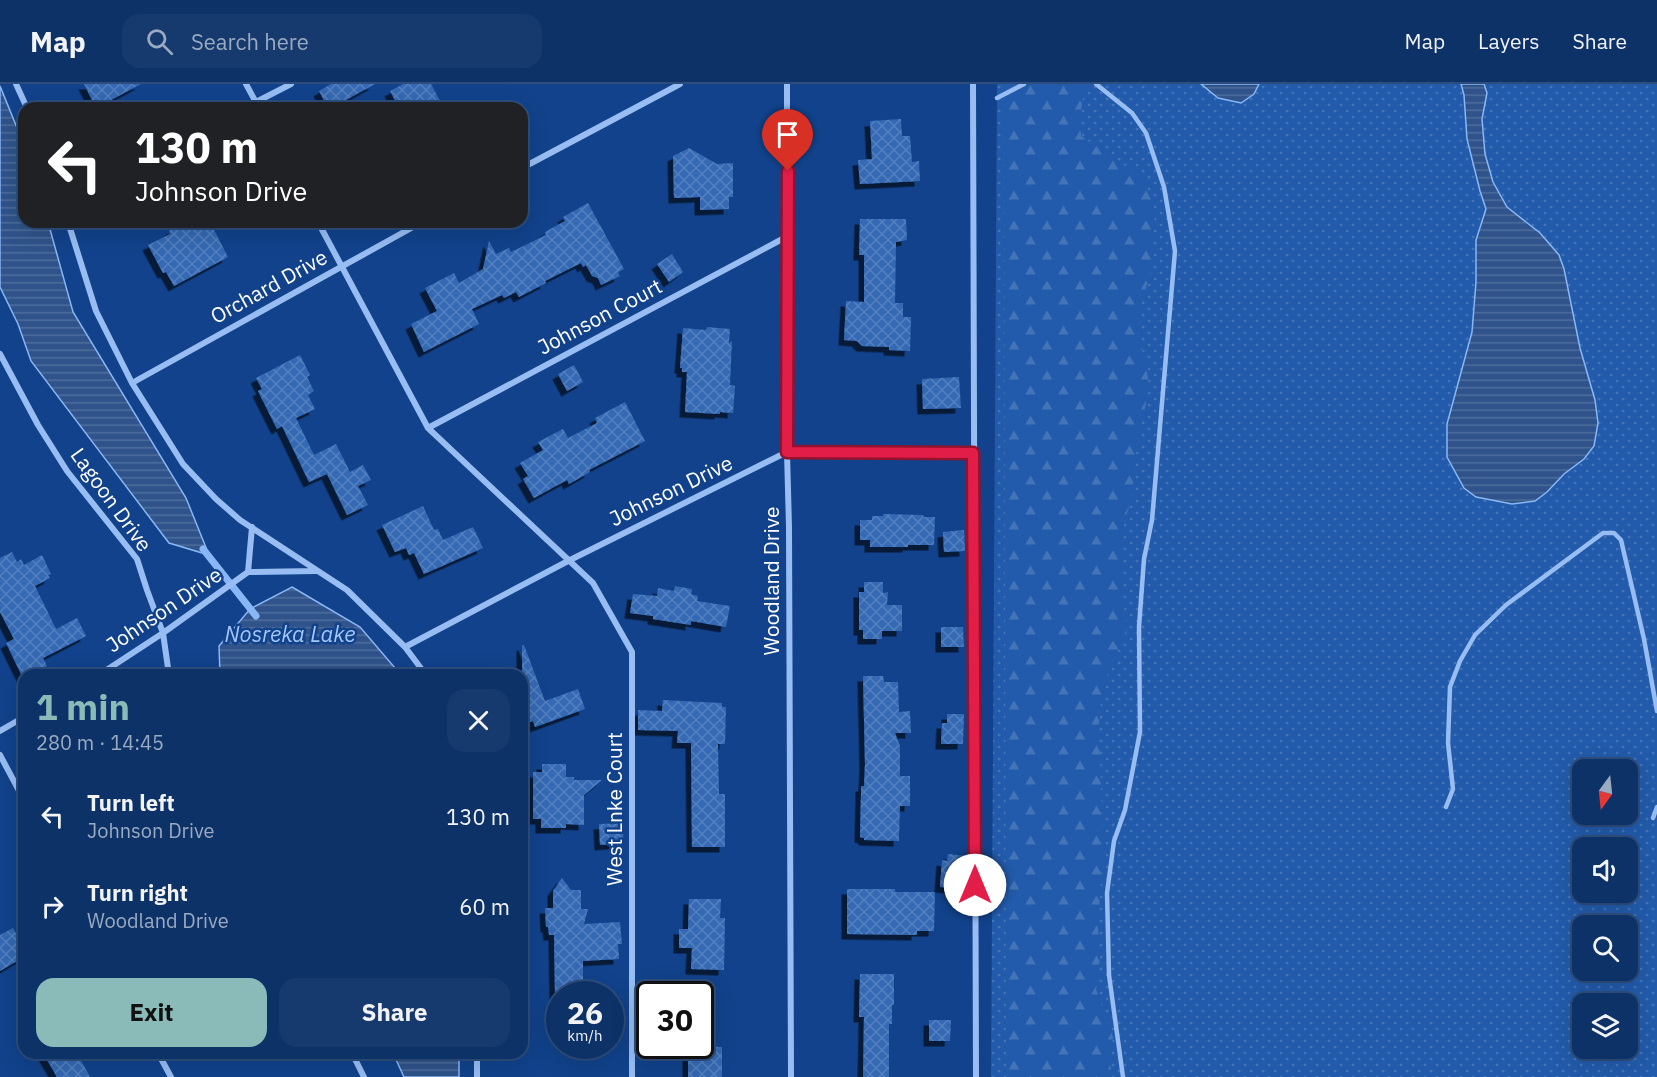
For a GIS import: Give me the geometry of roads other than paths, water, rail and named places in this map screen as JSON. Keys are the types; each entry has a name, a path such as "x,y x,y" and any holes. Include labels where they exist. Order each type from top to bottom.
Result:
{"street":[{"path":"16,84 24,102"},
{"path":"246,84 256,102"},
{"path":"263,102 291,84"},
{"path":"528,165 680,84"},
{"name":"Woodland Drive","path":"787,84 791,1077"},
{"path":"973,84 976,1077"},
{"path":"70,228 96,311 132,383 183,464 216,500 240,520 347,590 405,647 422,669"},
{"path":"321,228 341,266"},
{"name":"Orchard Drive","path":"132,383 411,228"},
{"name":"Johnson Court","path":"428,428 788,236"},
{"name":"West Lnke Court","path":"341,266 428,428 593,583 632,652 632,1077"},
{"name":"Lagoon Drive","path":"0,354 38,425 68,471 137,559 163,633 168,669"},
{"name":"Johnson Drive","path":"405,647 570,560 787,452 973,453"},
{"name":"Johnson Drive","path":"248,573 252,527"},
{"name":"Johnson Drive","path":"108,669 248,573 317,570"},
{"path":"0,731 18,720"},
{"path":"0,755 18,789"},
{"path":"161,1059 171,1077"},
{"path":"355,1059 364,1077"},
{"path":"477,1059 477,1077"}],"lane":[{"path":"997,98 1024,84"},
{"path":"1096,84 1132,113 1146,133 1164,187 1175,251 1152,520 1144,559 1139,616 1140,732 1125,810 1114,841 1107,892 1109,975 1123,1077"},
{"path":"1446,807 1453,789 1448,743 1450,687 1460,661 1475,635 1506,605 1603,534 1614,533 1622,540 1657,711"},
{"path":"1653,818 1657,807"}],"water":[{"path":"1201,84 1259,84 1254,94 1241,103 1218,98"},
{"path":"1461,84 1484,84 1487,93 1482,119 1485,154 1493,182 1507,207 1540,233 1559,255 1580,348 1595,400 1598,423 1594,446 1584,459 1535,501 1512,504 1476,497 1464,488 1447,457 1447,424 1472,332 1476,282 1476,240 1486,209 1467,139"},
{"path":"0,86 18,130 18,228 50,228 73,312 186,498 209,555 169,543 31,361 18,324 0,287"},
{"name":"Nosreka Lake","path":"292,587 360,627 396,669 220,669 219,646 250,609"},
{"path":"396,1059 459,1059 459,1077 404,1077"}],"waterway":[{"path":"203,549 256,616"}]}
